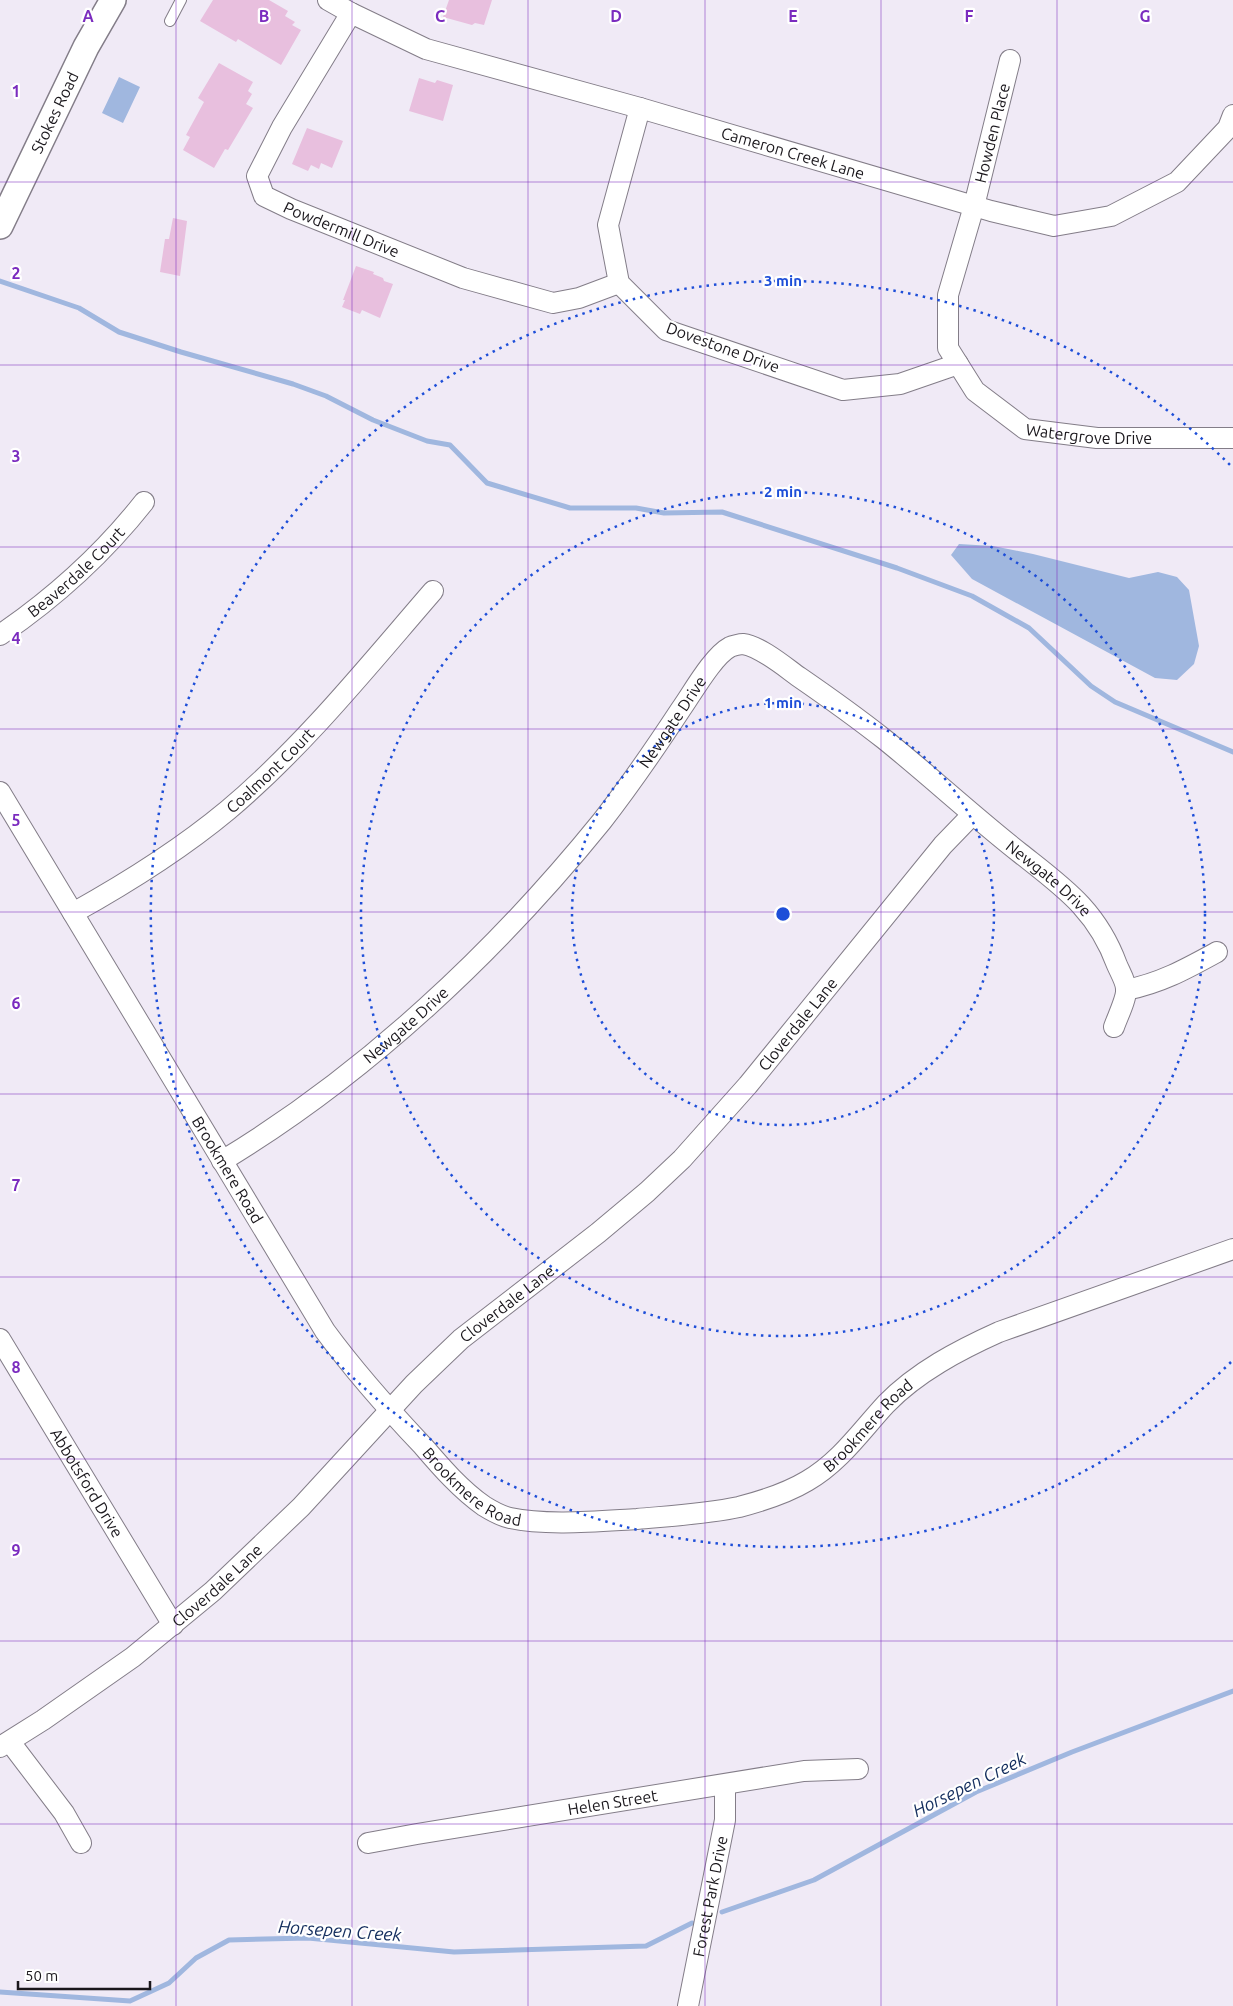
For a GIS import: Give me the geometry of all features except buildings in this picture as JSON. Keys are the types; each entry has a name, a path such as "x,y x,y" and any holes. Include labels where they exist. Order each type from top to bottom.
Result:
{"street":[{"name":"Stokes Road","path":"0,226 86,47 113,0"},
{"name":"Cameron Creek Lane","path":"328,0 350,14 426,49 640,108 974,206 1054,226 1111,216 1177,182 1228,128 1233,115"},
{"name":"Powdermill Drive","path":"350,14 282,127 257,176 264,196 291,209 463,278 552,303 579,298 619,283"},
{"name":"Howden Place","path":"974,206 1010,60"},
{"path":"619,283 608,225 640,108"},
{"name":"Watergrove Drive","path":"974,206 948,295 948,348 975,391 1025,429 1098,438 1233,438"},
{"name":"Dovestone Drive","path":"619,283 666,330 843,390 900,384 958,364"},
{"name":"Beaverdale Court","path":"0,634 26,617 69,582 121,532 144,502"},
{"name":"Coalmont Court","path":"73,913 124,884 196,835 256,785 327,713 433,591"},
{"name":"Newgate Drive","path":"222,1161 296,1114 360,1064 421,1011 488,947 540,892 602,820 641,768 707,671 732,646 744,644 760,650 836,702 933,780 972,815 1068,890 1098,925 1112,952 1126,990"},
{"name":"Brookmere Road","path":"0,792 325,1330 348,1362 442,1467 484,1506 500,1515 511,1518 567,1522 672,1516 736,1507 786,1492 807,1481 831,1464 887,1403 912,1381 979,1340 1233,1249"},
{"name":"Cloverdale Lane","path":"5,1745 133,1657 173,1625 264,1544 414,1384 461,1339 598,1233 647,1192 682,1159 748,1085 943,845 972,815"},
{"path":"1114,1026 1126,990 1150,985 1217,952"},
{"name":"Abbotsford Drive","path":"0,1339 173,1625"},
{"path":"5,1745 64,1813 81,1843"},
{"name":"Helen Street","path":"368,1844 417,1834 804,1771 858,1769"},
{"name":"Forest Park Drive","path":"688,2006 725,1820 725,1785"}],"lane":[{"path":"170,21 182,0"}],"water":[{"path":"119,77 140,87 123,123 102,113"},
{"path":"959,544 993,546 1033,554 1129,578 1158,572 1177,577 1189,590 1199,646 1194,664 1177,680 1155,678 972,579 951,555"}],"waterway":[{"path":"0,281 79,308 119,332 293,384 326,396 373,420 427,441 450,445 487,483 570,508 636,508 664,513 722,512 897,568 972,596 1029,628 1091,686 1115,702 1233,752"},
{"name":"Horsepen Creek","path":"722,1912 814,1880 976,1792 1072,1752 1233,1691"},
{"name":"Horsepen Creek","path":"0,1992 130,2001 169,1983 196,1958 229,1940 308,1938 454,1952 646,1946 692,1923"}]}
